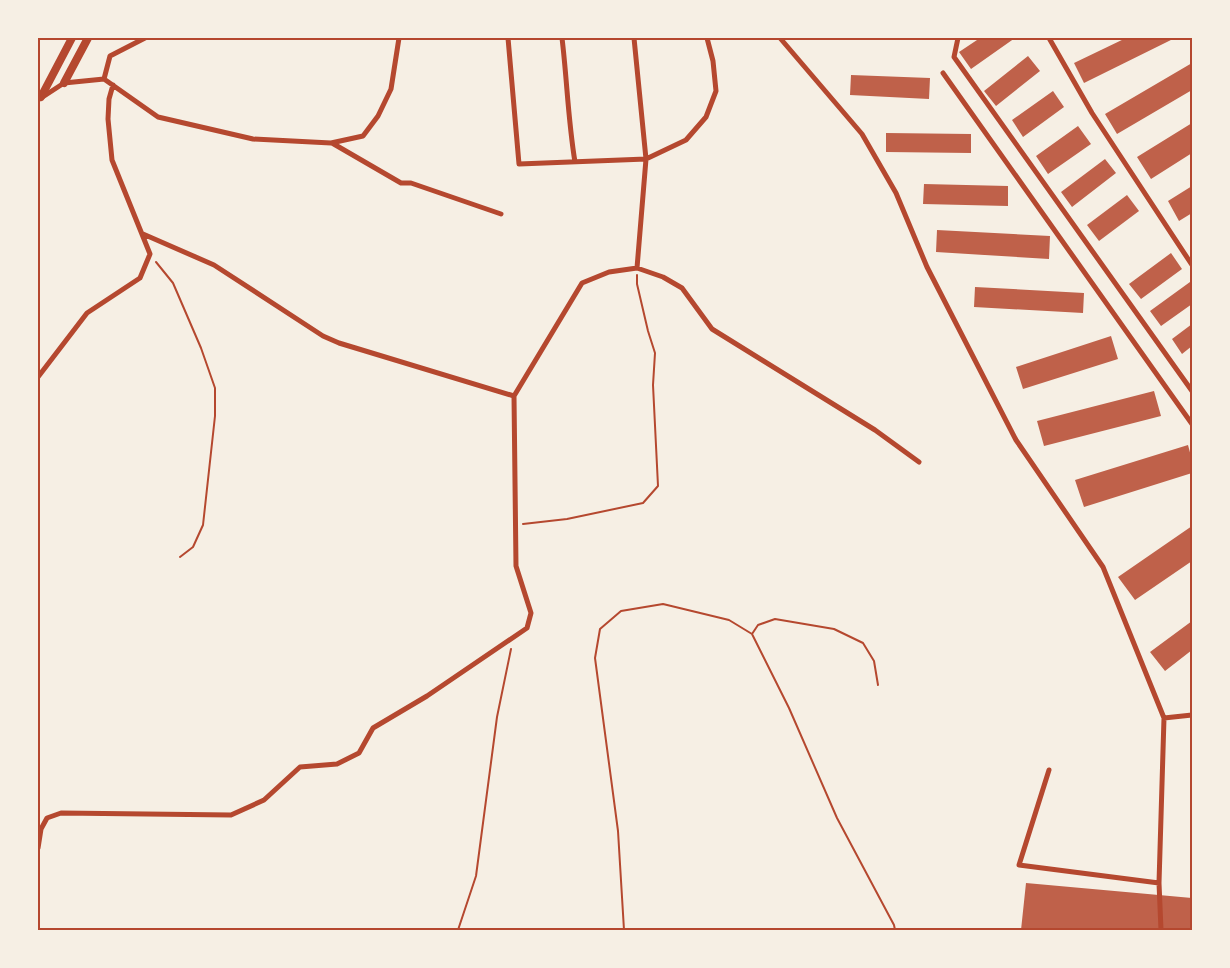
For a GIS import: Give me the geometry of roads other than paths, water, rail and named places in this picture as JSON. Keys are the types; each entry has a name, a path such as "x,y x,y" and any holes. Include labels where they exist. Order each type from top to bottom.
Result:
{"street":[{"path":"39,99 72,38"},
{"path":"39,99 64,82 88,38"},
{"path":"104,79 110,56 145,38"},
{"path":"64,82 104,79 158,117 253,139 331,143 363,136 378,116 391,89 399,38"},
{"path":"508,38 519,164 646,159 686,140 706,117 716,91 713,61 707,38"},
{"path":"562,38 569,124 575,162"},
{"path":"634,38 646,159 637,268"},
{"path":"780,38 862,134 896,193 927,267 1016,440 1103,567 1164,718 1159,883 1161,930"},
{"path":"958,38 954,57 1192,391"},
{"path":"1049,38 1092,114 1192,265"},
{"path":"943,72 1192,424"},
{"path":"38,377 87,313 140,278 150,254 112,160 108,120 109,99 113,85"},
{"path":"331,143 401,183 411,183 501,214"},
{"path":"143,234 214,265 324,336 339,343 514,396"},
{"path":"38,848 41,829 47,818 61,814 231,815 264,800 300,766 337,764 359,754 372,728 427,696 526,628 531,613 516,566 514,396 582,283 609,272 637,268 663,277 682,288 712,329 875,430 919,462"},
{"path":"1164,718 1192,716"},
{"path":"1049,770 1019,864 1159,883"}]}
